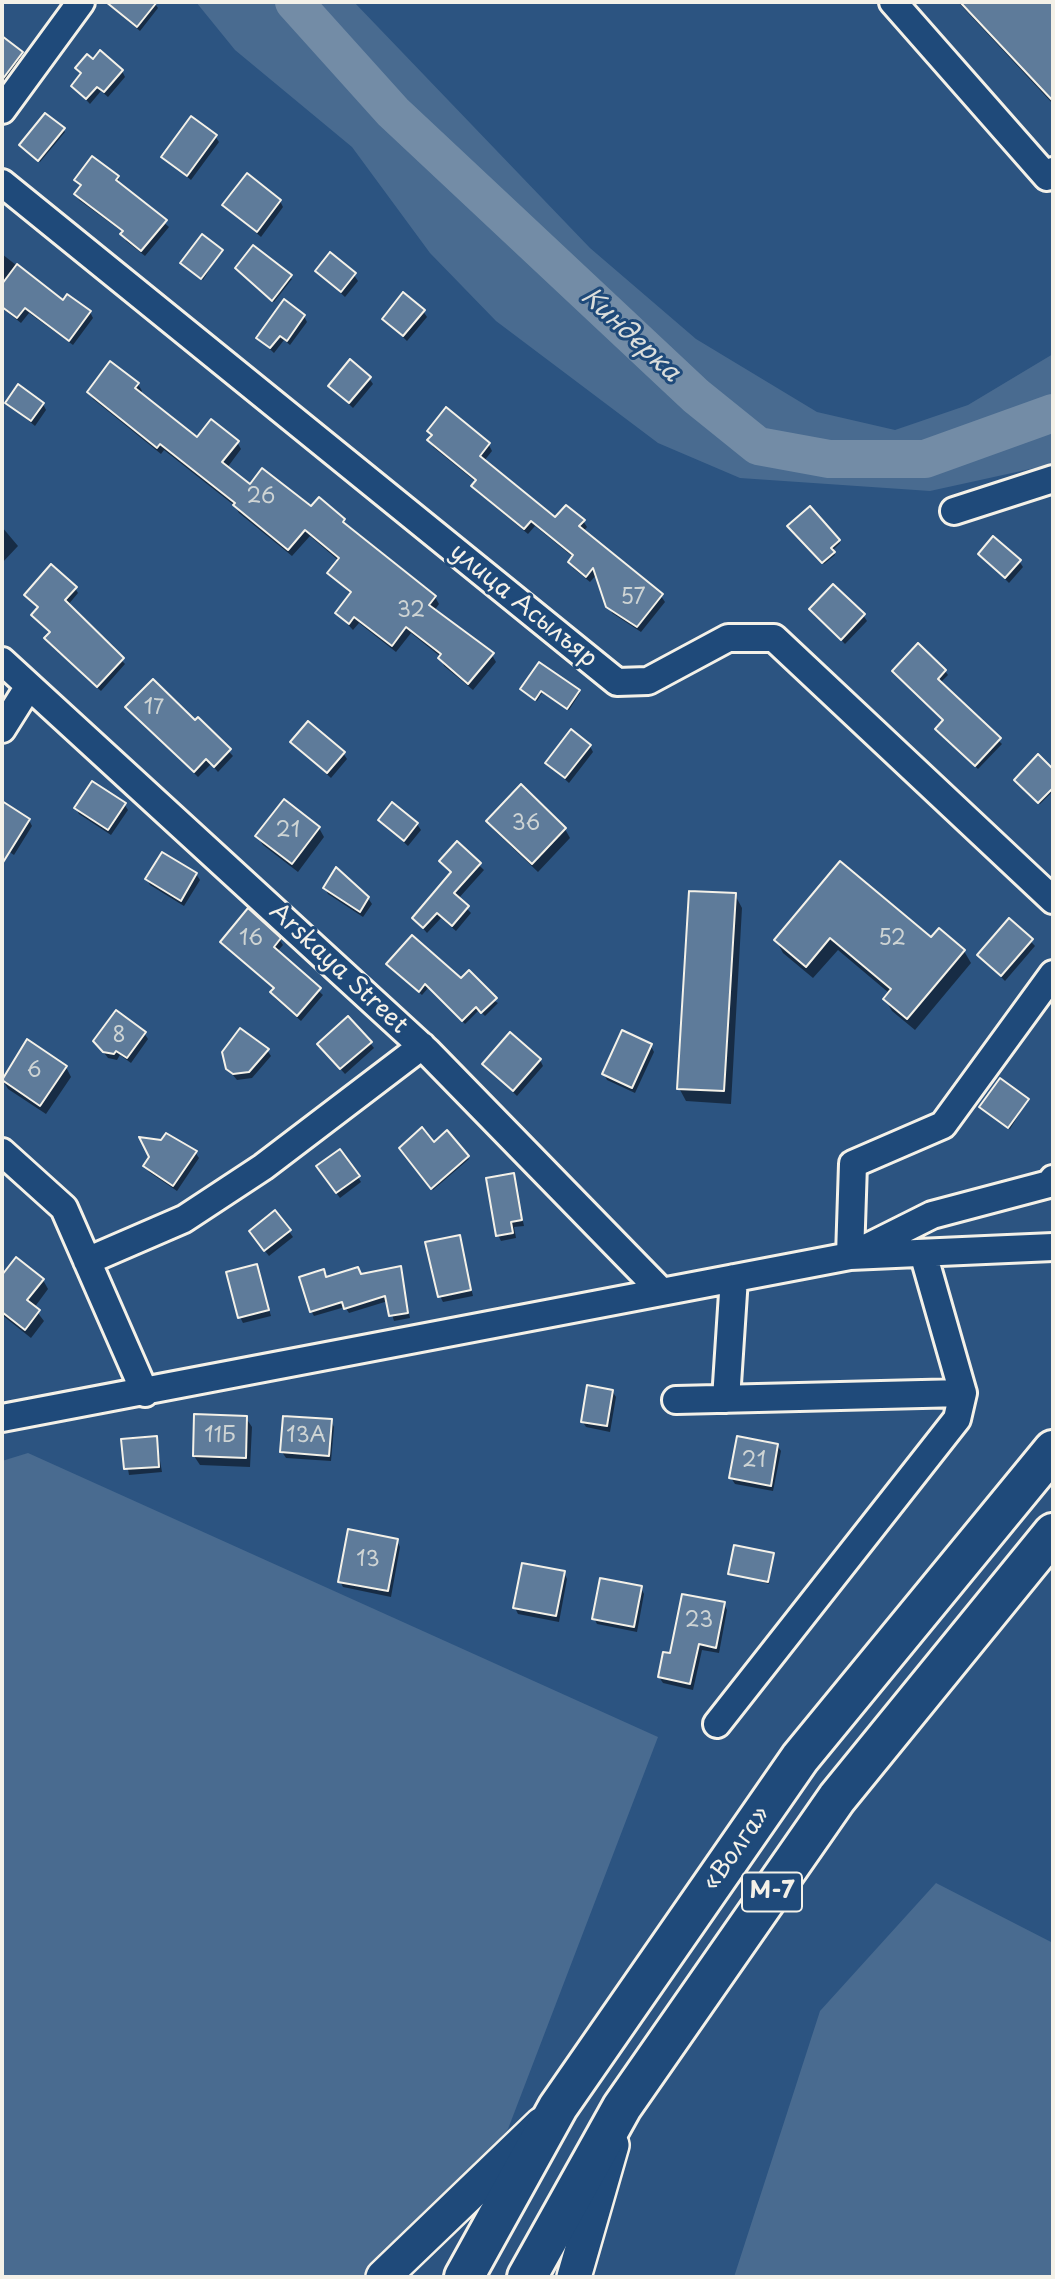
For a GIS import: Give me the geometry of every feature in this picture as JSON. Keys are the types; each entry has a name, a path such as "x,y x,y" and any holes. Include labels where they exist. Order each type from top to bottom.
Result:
{"highway":[{"name":"«Волга»","path":"464,2277 558,2107 800,1758 1053,1451"},
{"name":"М-7","path":"527,2277 622,2107 837,1798 1053,1533"}],"main road":[{"path":"383,2277 558,2107"},
{"path":"575,2277 622,2107"}],"street":[{"path":"2,110 80,2"},
{"path":"893,2 1047,177 1053,171"},
{"name":"улица Асылъяр","path":"2,183 617,682 648,681 728,638 774,638 1053,900"},
{"path":"954,511 1053,479"},
{"name":"Arskaya Street","path":"2,661 422,1046 661,1291"},
{"path":"2,729 29,686"},
{"path":"850,1256 853,1164 943,1125 1053,974"},
{"path":"87,1261 184,1219 263,1167 422,1046"},
{"path":"2,1152 64,1208 145,1393"},
{"path":"850,1256 932,1215 1049,1184 1053,1179"},
{"path":"2,1418 145,1393 850,1256 1053,1247"},
{"path":"717,1724 957,1419 963,1393 923,1253"},
{"path":"726,1399 734,1278"},
{"path":"676,1400 963,1393"}],"shaded area":[{"path":"196,2 354,2 590,248 696,339 817,412 895,430 968,405 1053,354 1053,464 930,491 740,478 658,443 496,321 430,253 352,147 235,50"},
{"path":"28,1453 658,1737 508,2129 454,2193 372,2277 2,2277 2,1461"},
{"path":"936,1883 1053,1943 1053,2277 734,2277 820,2011"}],"building":[{"path":"106,2 157,2 137,27"},
{"path":"960,2 1053,2 1053,101"},
{"path":"2,36 23,52 2,80"},
{"path":"100,50 123,70 104,92 97,87 86,99 71,86 81,73 75,68 87,54 93,59"},
{"path":"45,113 65,128 38,161 19,145"},
{"path":"191,116 217,135 187,176 161,157"},
{"path":"92,156 119,176 116,180 167,220 141,251 120,234 123,231 74,194 81,185 74,180"},
{"path":"247,173 281,200 257,232 222,205"},
{"path":"202,234 223,250 201,279 180,263"},
{"path":"253,245 292,275 272,301 235,268"},
{"path":"330,252 356,273 341,292 315,271"},
{"path":"17,264 63,300 67,294 91,311 69,341 25,308 17,318 2,307 2,284"},
{"path":"403,292 425,310 403,336 382,319"},
{"path":"284,299 305,315 287,341 280,336 270,348 256,338"},
{"path":"350,359 371,377 349,403 328,386"},
{"path":"110,361 139,383 135,388 197,437 211,419 239,441 222,462 250,484 262,468 311,506 319,497 345,519 343,522 436,596 429,605 494,653 468,684 438,658 441,654 406,627 392,646 354,617 349,624 335,613 351,592 327,573 339,558 305,530 288,550 233,505 235,503 160,444 157,448 87,392"},
{"path":"18,384 44,403 31,421 5,403"},
{"path":"446,407 490,443 480,456 555,517 566,505 585,520 579,526 663,594 637,627 606,607 593,568 586,577 568,562 573,555 531,521 524,529 471,486 476,480 427,440 432,435 427,431"},
{"path":"810,506 840,540 831,548 835,552 822,563 787,526"},
{"path":"993,536 1021,560 1005,578 978,554"},
{"path":"51,564 77,587 65,600 124,658 97,687 44,638 50,632 31,615 38,607 24,595"},
{"path":"833,584 865,614 841,640 809,609"},
{"path":"918,643 946,670 938,679 1001,738 975,766 935,729 943,720 892,671"},
{"path":"539,662 580,690 567,709 541,691 535,700 520,689"},
{"path":"153,679 195,720 198,717 231,749 214,767 206,759 194,772 125,707"},
{"path":"308,721 345,752 327,773 290,742"},
{"path":"571,729 591,745 565,778 545,763"},
{"path":"1038,754 1053,769 1053,788 1038,803 1014,780"},
{"path":"92,781 126,803 108,830 74,808"},
{"path":"521,784 566,828 532,864 486,821"},
{"path":"284,799 320,827 292,864 255,836"},
{"path":"2,801 30,819 2,864"},
{"path":"392,802 418,823 404,841 378,820"},
{"path":"457,841 481,863 454,893 469,906 452,926 437,913 423,928 412,918 451,872 439,861"},
{"path":"162,852 197,873 181,901 145,879"},
{"path":"840,861 931,937 939,928 965,950 907,1019 883,999 891,989 830,938 806,967 774,940"},
{"path":"336,867 369,897 360,912 323,888"},
{"path":"689,891 736,893 724,1091 677,1089"},
{"path":"248,908 281,938 274,947 321,988 297,1016 270,992 274,988 220,942"},
{"path":"1009,918 1033,939 1001,976 977,955"},
{"path":"412,935 461,978 469,970 497,998 481,1013 476,1007 462,1021 425,984 419,992 386,964"},
{"path":"116,1010 146,1032 127,1058 116,1051 114,1054 103,1052 93,1041"},
{"path":"348,1016 372,1042 340,1069 317,1044"},
{"path":"240,1028 269,1049 249,1072 233,1074 226,1069 222,1052"},
{"path":"622,1030 652,1044 632,1088 602,1074"},
{"path":"510,1032 541,1059 513,1091 482,1064"},
{"path":"27,1039 67,1066 40,1106 2,1080"},
{"path":"1000,1078 1029,1099 1008,1128 979,1107"},
{"path":"422,1127 434,1142 447,1130 469,1156 431,1189 399,1148"},
{"path":"166,1133 197,1151 173,1186 143,1166 149,1157 139,1137 161,1140"},
{"path":"340,1149 360,1176 336,1193 316,1166"},
{"path":"514,1173 522,1220 511,1222 513,1233 496,1236 486,1178"},
{"path":"275,1210 291,1230 264,1251 249,1231"},
{"path":"460,1235 471,1290 438,1297 425,1242"},
{"path":"16,1257 44,1279 27,1300 40,1310 25,1330 2,1312 2,1275"},
{"path":"257,1264 269,1310 238,1318 226,1272"},
{"path":"401,1266 408,1313 389,1316 385,1296 344,1309 342,1302 310,1312 299,1277 324,1269 326,1277 358,1267 361,1274"},
{"path":"587,1385 613,1390 607,1426 581,1422"},
{"path":"194,1414 247,1416 246,1458 193,1456"},
{"path":"283,1416 332,1419 329,1456 280,1452"},
{"path":"157,1436 159,1467 124,1469 121,1439"},
{"path":"737,1436 778,1444 771,1486 729,1478"},
{"path":"348,1529 398,1539 388,1591 338,1582"},
{"path":"734,1545 774,1553 768,1582 728,1574"},
{"path":"522,1563 565,1571 556,1616 513,1608"},
{"path":"600,1578 642,1586 634,1627 592,1619"},
{"path":"682,1594 725,1602 716,1648 699,1644 690,1684 658,1677 663,1652 670,1653"}],"waterway":[{"name":"Киндерка","path":"294,2 393,112 696,396 758,446 829,459 925,459 1053,413"}]}
